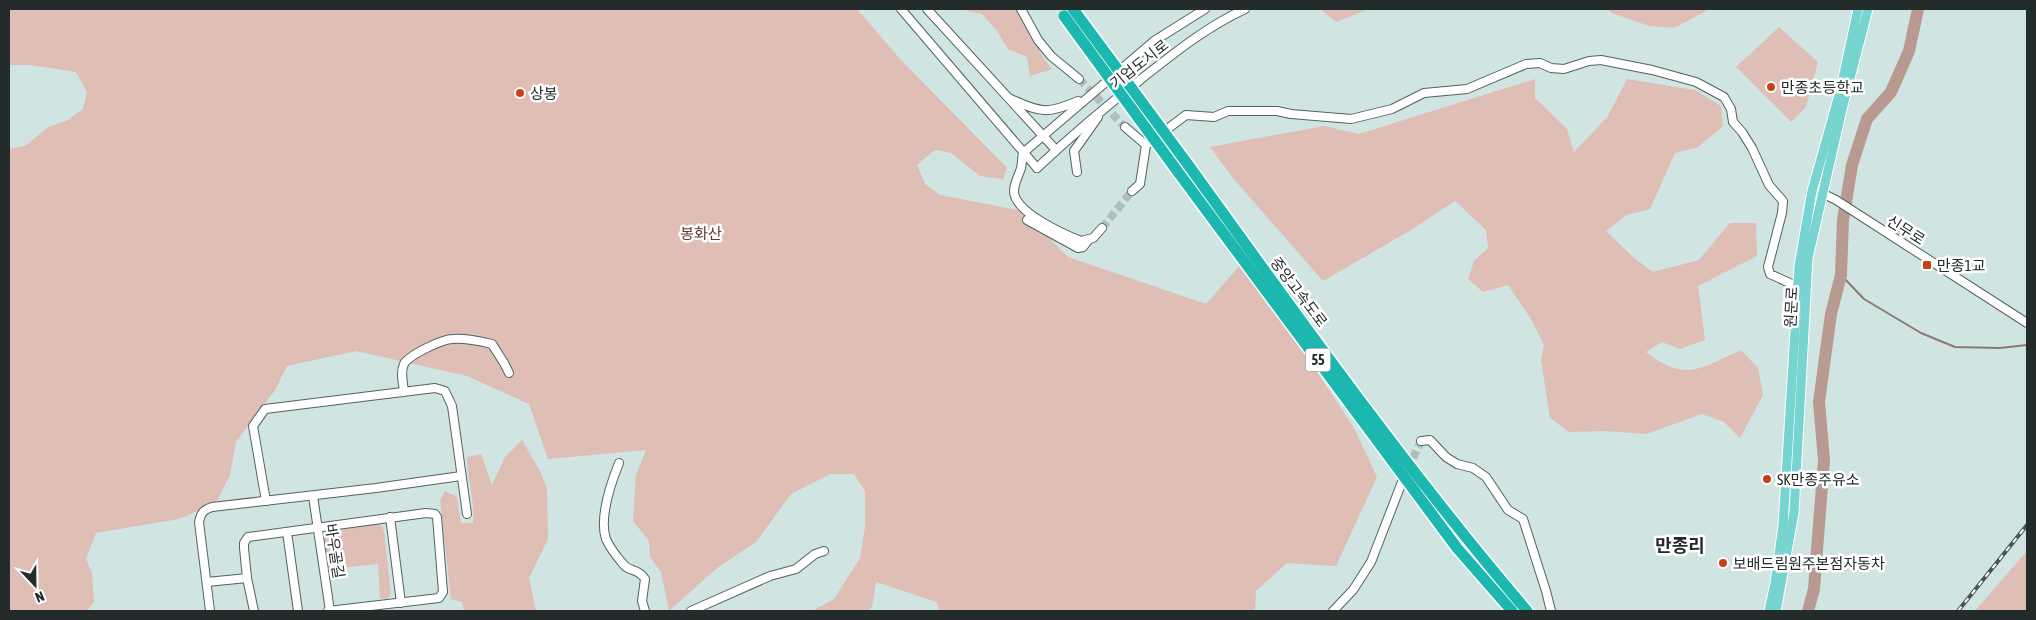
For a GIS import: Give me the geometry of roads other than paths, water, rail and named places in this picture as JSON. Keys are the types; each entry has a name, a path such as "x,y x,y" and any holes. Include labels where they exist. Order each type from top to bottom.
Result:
{"highway":[{"name":"중앙고속도로","path":"1066,11 1189,166 1387,437 1462,544 1527,611"},
{"name":"중앙고속도로","path":"1066,11 1178,172 1512,611"}],"main road":[{"name":"원문로","path":"1769,611 1783,526 1796,286 1812,191 1840,88 1858,9"},
{"name":"원문로","path":"1776,611 1794,513 1808,258 1868,9"},
{"path":"1858,48 1864,39 1873,9"},
{"path":"1812,191 1822,194"}],"street":[{"path":"901,9 1037,168"},
{"path":"927,9 1056,150"},
{"path":"1022,9 1038,40 1051,56 1079,79"},
{"name":"기업도시로","path":"1023,153 1086,97 1154,41 1205,9"},
{"name":"기업도시로","path":"1037,168 1102,110 1205,30 1245,9"},
{"path":"1132,191 1140,184 1146,145 1186,115 1214,117 1228,111 1277,111 1351,119 1388,111 1424,93 1467,89 1526,64 1540,63 1551,68 1564,69 1590,61 1601,60 1652,70 1696,82 1724,97 1731,109 1733,122 1752,148 1770,185 1783,201 1782,213 1768,267 1770,274 1796,286"},
{"path":"1007,97 1032,109 1044,112 1062,108 1086,97"},
{"path":"1077,172 1074,151 1102,110"},
{"path":"1125,127 1146,145"},
{"path":"1023,153 1022,167 1014,191 1016,199 1023,208 1032,216 1081,241 1093,238 1102,228"},
{"path":"1022,167 1037,168"},
{"name":"신무로","path":"1822,194 1836,200 2027,323"},
{"path":"1027,220 1078,248 1082,247 1089,239"},
{"path":"404,391 402,370 405,362 414,355 451,338 474,339 492,344 509,373"},
{"path":"266,501 253,426 265,409 435,388 442,389 447,394 452,406 467,514"},
{"path":"1421,441 1430,440 1446,457 1457,464 1473,468 1486,477 1508,510 1523,519 1551,611"},
{"path":"619,463 611,484 604,523 606,539 626,568 640,572 645,579 642,601 645,611"},
{"path":"210,611 200,532 201,514 206,509 461,476"},
{"path":"1333,611 1353,590 1371,562 1402,482"},
{"name":"바우골길","path":"313,496 316,527 330,611"},
{"path":"254,611 247,578 244,548 246,539 253,535 287,532 390,516 426,512 435,514 437,517 443,592 435,600 330,611"},
{"path":"390,516 401,603"},
{"path":"287,532 298,611"},
{"path":"691,611 770,576 796,569 815,554 824,551"},
{"path":"207,582 247,578"}],"waterway":[{"path":"1808,611 1814,589 1824,460 1819,402 1831,314 1841,275 1843,220 1852,165 1867,119 1891,92 1909,51 1918,9"},
{"path":"1841,275 1864,299 1921,333 1955,347 2000,348 2027,345"}],"tunnel":[{"path":"1079,79 1125,127"},
{"path":"1102,228 1132,191"},
{"path":"1408,469 1421,441"}],"railway":[{"path":"1958,611 2027,525"}],"place":[{"name":"만종초등학교","path":"1771,87"},
{"name":"상봉","path":"520,93"},
{"name":"만종1교","path":"1927,265"},
{"name":"SK만종주유소","path":"1767,479"},
{"name":"보배드림원주본점자동차","path":"1723,563"}],"district":[{"name":"만종리","path":"1680,545"}],"park label":[{"name":"봉화산","path":"701,233"}]}
